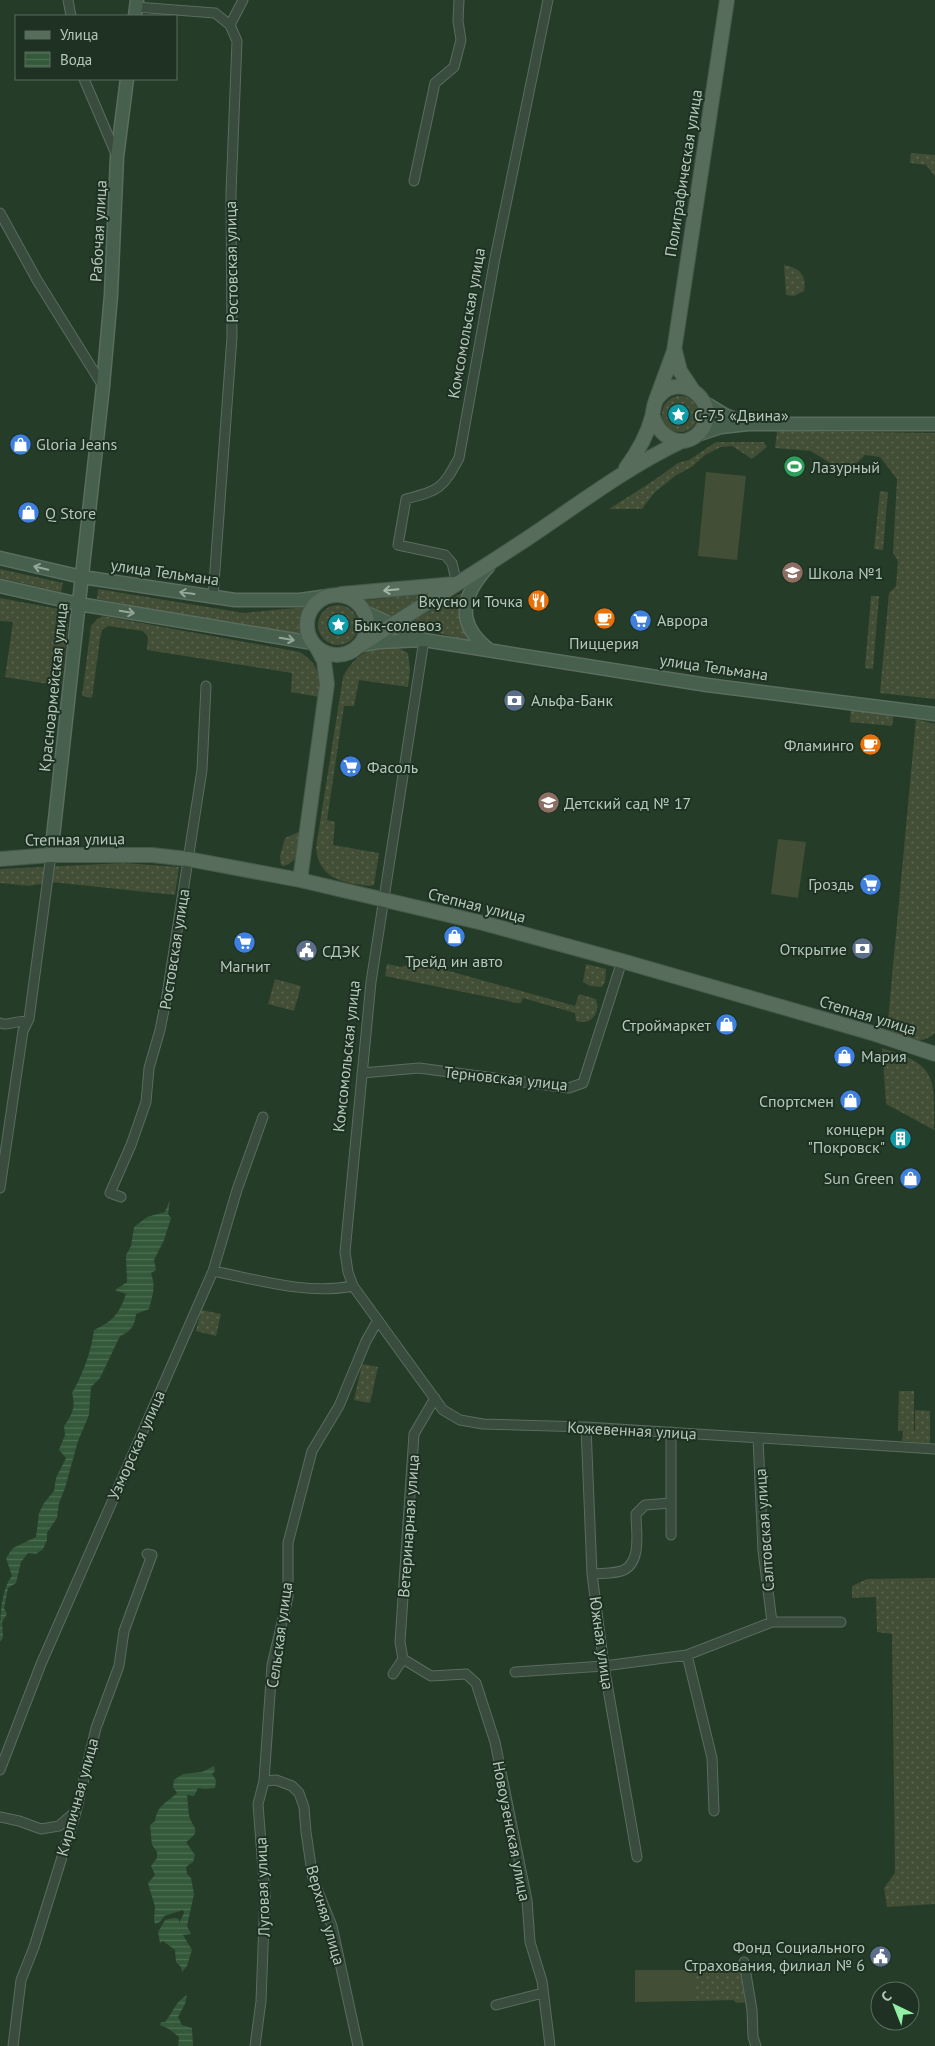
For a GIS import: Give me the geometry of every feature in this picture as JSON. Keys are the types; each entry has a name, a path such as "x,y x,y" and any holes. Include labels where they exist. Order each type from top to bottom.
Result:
{"main road":[{"name":"Полиграфическая улица","path":"621,474 641,445 653,416 656,400 674,351 727,0"},
{"name":"Полиграфическая улица","path":"674,351 680,370 692,390 700,395 705,403"},
{"path":"656,400 666,390 675,387 692,390"},
{"path":"697,434 707,418 705,403"},
{"path":"653,416 655,425 662,435 682,441"},
{"name":"Полиграфическая улица","path":"359,646 458,584 621,474 653,454 697,434"},
{"name":"Полиграфическая улица","path":"332,596 458,584"},
{"path":"300,880 327,684 324,661 308,633 308,616 312,607 320,600 332,596"},
{"name":"улица Тельмана","path":"332,596 348,597 357,603 363,611"},
{"path":"359,646 367,629 363,611"},
{"path":"315,646 331,655 344,654"},
{"name":"улица Тельмана","path":"344,654 359,646"},
{"path":"327,684 344,654"},
{"name":"Степная улица","path":"0,859 51,855 152,856 188,859 300,880 483,923 622,961 872,1033 935,1054"}],"street":[{"path":"68,0 71,15"},
{"path":"136,8 215,13 230,25 243,0"},
{"path":"414,181 435,83 454,67 461,40 458,21 460,0"},
{"name":"Комсомольская улица","path":"458,584 452,563 445,555 398,545 406,499 434,492 446,482 459,458 495,258 548,0"},
{"name":"Ростовская улица","path":"213,597 232,337 230,193 237,41 230,25"},
{"path":"84,80 117,157"},
{"name":"Рабочая улица","path":"103,386 111,295 117,157 127,80"},
{"path":"0,214 37,280 103,386"},
{"name":"Красноармейская улица","path":"0,1188 4,1117 23,1031 27,1022 49,884 103,386"},
{"path":"705,403 725,415 748,424"},
{"path":"697,434 721,427 748,424 935,424"},
{"name":"улица Тельмана","path":"0,558 82,577 236,600 300,600 332,596"},
{"path":"488,649 471,634 466,622 466,610 472,590 479,576 495,559"},
{"path":"0,586 79,604 315,646"},
{"name":"улица Тельмана","path":"363,611 424,640"},
{"name":"Комсомольская улица","path":"378,1320 354,1286 348,1272 345,1252 371,982 383,900 394,845 424,640"},
{"name":"улица Тельмана","path":"359,646 379,642 424,640 707,685 935,714"},
{"name":"Ростовская улица","path":"121,1198 110,1193 131,1145 146,1102 149,1068 160,1030 167,995 202,770 206,686"},
{"name":"Терновская улица","path":"362,1073 419,1068 569,1088 579,1086 583,1083 622,961"},
{"path":"1,1024 20,1020 27,1022"},
{"name":"Узморская улица","path":"0,1770 41,1664 213,1271 237,1190 263,1118"},
{"path":"213,1271 298,1288 337,1289 354,1286"},
{"name":"Кожевенная улица","path":"378,1320 443,1410 460,1420 483,1424 671,1432 935,1449"},
{"name":"Сельская улица","path":"268,1728 272,1665 288,1597 288,1543 312,1451 339,1406 366,1341 378,1320"},
{"name":"Ветеринарная улица","path":"403,1659 400,1642 414,1434 435,1398"},
{"name":"Южная улица","path":"586,1428 592,1574 604,1666 637,1857"},
{"path":"671,1432 671,1535"},
{"name":"Салтовская улица","path":"758,1438 763,1552 772,1622"},
{"path":"592,1574 623,1571 628,1568 633,1562 635,1554 636,1514 645,1505 671,1502"},
{"name":"Кирпичная улица","path":"13,2046 21,1980 34,1947 76,1812 96,1728 119,1666 124,1631 152,1555 147,1554"},
{"path":"515,1672 604,1666 687,1655 772,1622 841,1622"},
{"path":"687,1655 712,1758 714,1811"},
{"path":"393,1674 403,1659"},
{"name":"Новоузенская улица","path":"403,1659 431,1676 466,1674 476,1683 495,1742 527,1900 530,1942 542,1981 550,2046"},
{"name":"Луговая улица","path":"255,2046 261,2001 264,1896 258,1804 264,1781 268,1728"},
{"name":"Верхняя улица","path":"264,1781 276,1780 292,1786 302,1800 314,1879 332,1926 358,2046"},
{"path":"0,1817 19,1821 41,1830 59,1826 76,1812"},
{"path":"744,1962 752,2010 753,2037 756,2046"},
{"path":"496,2006 543,1992"}],"shaded area":[{"path":"911,153 935,155 935,176 926,165 910,163"},
{"path":"784,265 794,268 801,273 805,285 804,291 794,296 786,295"},
{"path":"680,396 687,397 693,401 697,407 697,421 693,427 687,431 680,432 673,431 667,427 663,421 662,414 663,407 667,401 673,397"},
{"path":"777,431 935,433 935,699 880,693 889,593 896,586 898,561 893,553 897,479 880,457 865,455 851,469 838,468 811,451 775,448"},
{"path":"716,442 764,442 767,447 752,459 732,446 721,447 705,455 693,466 675,476 654,493 642,509 609,509 678,463 689,460"},
{"path":"706,472 746,476 737,560 698,556"},
{"path":"880,491 888,492 883,550 874,549"},
{"path":"0,569 63,583 61,592 0,578"},
{"path":"98,589 244,613 307,607 301,624 303,636 97,599"},
{"path":"467,590 462,610 462,621 468,641 406,624"},
{"path":"434,593 393,618 361,601"},
{"path":"871,596 879,596 873,669 865,668"},
{"path":"0,598 59,609 65,615 68,627 61,686 5,677 13,622 0,621"},
{"path":"342,605 349,608 355,614 358,625 357,633 349,642 342,645 334,645 327,642 319,633 318,621 321,614 330,606"},
{"path":"103,616 300,652 315,666 318,672 320,683 319,697 291,692 292,673 147,650 148,637 143,631 108,626 102,630 100,639 92,698 82,696 91,626 97,619"},
{"path":"377,646 397,647 408,653 410,670 408,687 359,680 354,706 344,706 327,820 335,822 333,845 379,853 374,885 370,886 334,878 322,867 316,848 343,677 349,666 357,658"},
{"path":"851,708 894,713 892,726 850,722"},
{"path":"916,719 935,724 935,1033 924,1039 912,1040 887,1031"},
{"path":"303,830 297,856 289,864 281,865 280,856 285,838"},
{"path":"778,839 806,842 798,898 771,894"},
{"path":"124,863 179,867 175,895 51,882 29,886 0,883 0,869"},
{"path":"417,962 575,1006 579,994 596,999 596,1013 590,1020 581,1022 576,1021 575,1013 523,998 521,1003 517,1003 385,976 387,964 401,967"},
{"path":"586,964 606,969 605,982 602,987 590,986 583,982"},
{"path":"275,979 301,986 294,1011 268,1004"},
{"path":"882,1048 913,1060 922,1066 928,1074 934,1096 934,1130 886,1104"},
{"path":"201,1310 221,1314 216,1336 196,1331"},
{"path":"362,1364 378,1367 370,1403 354,1400"},
{"path":"899,1391 914,1391 914,1431 915,1410 930,1411 930,1443 902,1441 903,1431 898,1431"},
{"path":"935,1578 935,1904 887,1907 884,1888 895,1873 892,1634 877,1632 876,1597 852,1598 852,1586 867,1579"},
{"path":"738,1969 741,1975 745,2002 737,2003 733,2000 696,2001 696,1970"},
{"path":"635,1970 696,1970 696,2001 635,2002"}],"water":[{"path":"170,1200 168,1214 171,1218 164,1240 154,1260 156,1270 151,1273 154,1287 149,1309 136,1314 133,1325 127,1333 120,1336 100,1378 91,1387 89,1415 78,1441 59,1503 57,1518 47,1533 47,1540 43,1549 36,1554 28,1553 21,1562 16,1583 8,1588 4,1608 7,1614 2,1622 3,1638 0,1641 3,1598 12,1576 6,1558 13,1548 36,1537 39,1513 44,1503 54,1491 56,1478 66,1458 59,1450 65,1435 64,1426 74,1403 72,1393 86,1363 94,1330 114,1316 121,1307 126,1294 115,1290 127,1282 126,1255 131,1246 134,1227 147,1217 165,1212"},
{"path":"214,1766 215,1771 212,1774 216,1780 215,1788 198,1788 194,1796 187,1795 189,1815 195,1831 186,1842 195,1855 193,1862 186,1867 187,1874 191,1878 194,1894 187,1926 191,1934 183,1935 192,1950 187,1966 182,1972 181,1967 176,1962 175,1950 163,1941 160,1943 158,1932 165,1920 179,1919 179,1923 184,1913 183,1910 164,1916 161,1921 155,1924 155,1907 148,1883 155,1875 151,1866 157,1858 157,1852 152,1845 150,1825 155,1821 160,1808 177,1793 173,1787 174,1780 183,1774 202,1772"},
{"path":"187,1995 185,2004 178,2017 182,2025 192,2028 193,2046 178,2046 179,2037 160,2025 161,2022 165,2022 177,2004"}],"place":[{"name":"С-75 «Двина»","path":"678,415"},
{"name":"Gloria Jeans","path":"20,444"},
{"name":"Лазурный","path":"795,467"},
{"name":"Q Store","path":"29,513"},
{"name":"Школа №1","path":"792,573"},
{"name":"Вкусно и Точка","path":"539,601"},
{"name":"Пиццерия","path":"604,619"},
{"name":"Аврора","path":"641,620"},
{"name":"Бык-солевоз","path":"338,625"},
{"name":"Альфа-Банк","path":"515,700"},
{"name":"Фламинго","path":"870,745"},
{"name":"Фасоль","path":"351,767"},
{"name":"Детский сад № 17","path":"548,803"},
{"name":"Гроздь","path":"870,884"},
{"name":"Трейд ин авто","path":"454,937"},
{"name":"Магнит","path":"245,942"},
{"name":"Открытие","path":"863,949"},
{"name":"СДЭК","path":"306,951"},
{"name":"Строймаркет","path":"727,1025"},
{"name":"Мария","path":"845,1056"},
{"name":"Спортсмен","path":"850,1101"},
{"name":"концерн \"Покровск\"","path":"901,1138"},
{"name":"Sun Green","path":"910,1178"},
{"name":"Фонд Социального Страхования, филиал № 6","path":"881,1956"}]}
